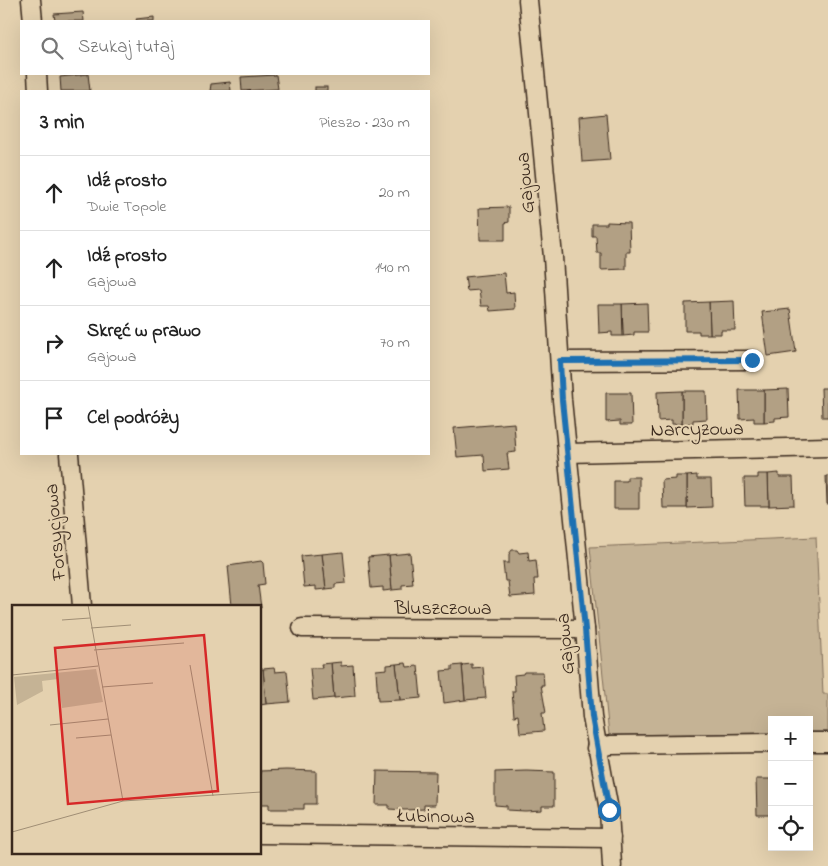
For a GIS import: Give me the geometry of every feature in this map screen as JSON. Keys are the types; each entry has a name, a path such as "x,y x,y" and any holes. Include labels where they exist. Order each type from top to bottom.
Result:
{"street":[{"path":"31,0 33,20"},
{"name":"Gajowa","path":"528,0 553,257 566,453 585,629 592,717 596,748 606,791 612,866"},
{"path":"37,75 38,90"},
{"path":"560,361 752,360"},
{"name":"Narcyzowa","path":"566,453 828,446"},
{"name":"Forsycjowa","path":"69,455 82,605"},
{"name":"Bluszczowa","path":"302,628 585,629"},
{"path":"813,742 828,742"},
{"path":"596,748 611,745 768,743"},
{"name":"Łubinowa","path":"261,834 611,838"}],"shaded area":[{"path":"816,537 823,694 828,694 828,732 813,732 813,716 768,716 768,733 609,735 590,547"}],"building":[{"path":"83,12 84,20 55,20 54,14"},
{"path":"154,17 154,20 136,19"},
{"path":"88,75 90,90 61,90 60,77"},
{"path":"276,75 278,89 242,90 241,77"},
{"path":"230,82 231,90 210,90 211,84"},
{"path":"315,87 327,87 327,90 315,90"},
{"path":"606,114 610,160 582,162 579,117"},
{"path":"509,207 509,222 505,223 505,240 480,240 479,208"},
{"path":"607,222 629,223 630,252 626,252 626,269 601,270 601,253 597,253 596,236 592,236 592,224 607,224"},
{"path":"504,273 506,293 514,292 515,309 490,311 489,306 481,306 479,290 467,291 465,277"},
{"path":"734,301 735,330 721,330 721,334 710,334 709,302"},
{"path":"709,302 710,334 699,334 699,331 685,331 685,303"},
{"path":"647,303 648,332 634,332 634,335 623,336 622,304"},
{"path":"598,304 622,304 623,336 612,336 612,332 599,333"},
{"path":"790,309 796,352 768,356 762,312"},
{"path":"821,388 828,388 828,417 822,417"},
{"path":"788,389 789,417 775,418 775,421 764,422 764,390"},
{"path":"739,390 764,390 764,422 754,422 754,418 740,419"},
{"path":"682,391 706,391 707,419 693,420 693,423 682,424"},
{"path":"682,391 682,424 672,424 672,420 658,421 657,392"},
{"path":"606,393 631,393 632,425 620,425 620,421 606,422"},
{"path":"514,423 516,452 507,453 509,469 485,471 484,455 457,457 454,428"},
{"path":"779,473 779,477 793,477 794,505 769,506 768,474"},
{"path":"758,474 768,474 769,506 745,506 744,478 758,478"},
{"path":"697,475 697,479 711,479 712,507 687,508 687,476"},
{"path":"676,476 687,476 687,508 663,508 662,480 676,479"},
{"path":"826,476 828,476 828,504 827,504"},
{"path":"627,477 639,477 639,509 614,509 614,481 627,481"},
{"path":"512,550 517,550 519,553 528,552 529,561 536,560 538,579 534,579 535,595 510,597 508,581 505,581 503,563 509,563 509,554"},
{"path":"343,552 346,583 335,584 335,588 326,589 322,554"},
{"path":"410,553 413,584 402,585 402,589 392,590 389,555"},
{"path":"322,554 326,589 316,590 316,586 304,587 301,556"},
{"path":"389,555 392,590 383,591 383,587 371,588 368,557"},
{"path":"261,561 263,563 265,584 258,585 261,605 232,605 228,566"},
{"path":"341,662 341,666 353,665 355,696 334,698 331,663"},
{"path":"331,663 334,698 313,700 310,668 322,668 321,664"},
{"path":"406,663 407,667 418,666 421,698 400,700 396,664"},
{"path":"396,664 400,700 378,701 376,670 387,669 387,665"},
{"path":"472,664 472,668 483,667 486,698 465,700 462,665"},
{"path":"462,665 465,700 444,703 441,671 452,670 452,666"},
{"path":"274,668 275,672 287,671 290,702 266,704 263,669"},
{"path":"261,669 263,669 266,704 261,705"},
{"path":"524,672 543,672 544,685 541,685 546,713 542,713 544,731 520,733 518,715 514,716 512,691 515,691 514,675 523,674"},
{"path":"261,771 316,771 316,804 304,804 304,809 269,809 269,804 261,804"},
{"path":"377,771 436,772 435,805 424,805 424,809 405,810 389,809 389,805 376,805"},
{"path":"495,772 554,772 554,806 542,806 542,810 525,811 507,810 507,806 495,805"},
{"path":"756,779 768,779 768,815 757,815"}],"route":[{"path":"609,810 596,748 592,717 560,361 752,360"}]}
